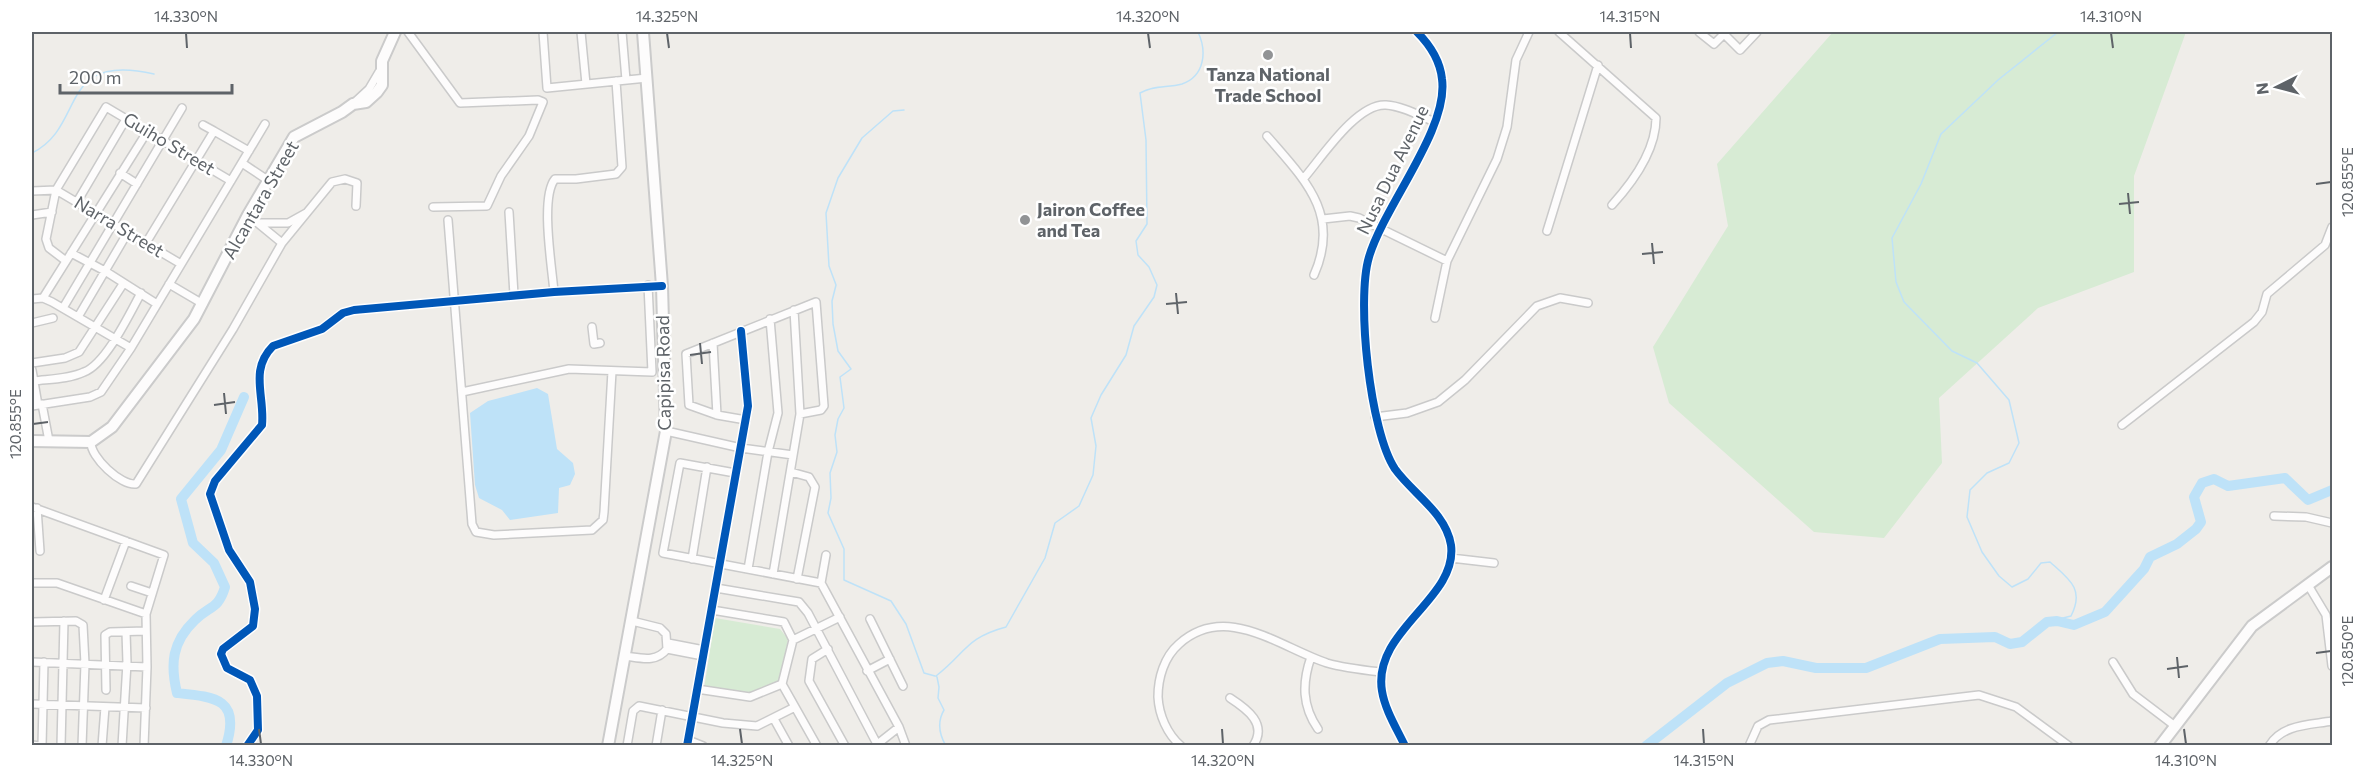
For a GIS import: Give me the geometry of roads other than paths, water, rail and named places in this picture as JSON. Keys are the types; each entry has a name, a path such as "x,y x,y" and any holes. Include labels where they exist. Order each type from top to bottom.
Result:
{"main road":[{"name":"Alcantara Street","path":"91,442 112,427 177,343 203,304 248,215 294,137 352,104 366,102 382,85 382,61 395,32"},
{"name":"Capipisa Road","path":"609,746 666,431 662,286 643,32"},
{"path":"32,441 91,442"},
{"path":"2160,746 2252,626 2332,567"}],"street":[{"path":"408,32 460,104 542,99 543,102 529,136 501,176 487,206 433,207"},
{"path":"543,32 547,88 647,78"},
{"path":"581,32 585,84"},
{"path":"622,32 626,80"},
{"name":"Nusa Dua Avenue","path":"1418,32 1434,53 1443,79 1442,101 1435,122 1381,227 1368,260 1363,301 1375,417 1382,445 1395,469 1446,527 1451,544 1451,558"},
{"path":"1436,318 1447,261 1497,159 1507,127 1516,60 1529,32"},
{"path":"1559,32 1656,118 1641,168 1612,205"},
{"path":"1699,32 1714,44 1725,33 1740,50 1757,32"},
{"path":"1547,231 1598,65"},
{"path":"554,292 549,227 550,185 555,178 576,179 616,174 622,167 616,81"},
{"path":"1304,178 1354,119 1365,110 1386,105 1435,122"},
{"name":"Guiho Street","path":"56,189 106,107 231,182"},
{"path":"63,308 182,108"},
{"path":"77,202 126,119"},
{"path":"37,405 96,395 131,348 265,124"},
{"path":"203,125 249,152"},
{"path":"146,243 214,131"},
{"path":"43,297 94,212 147,132"},
{"path":"1267,136 1304,178 1317,200 1323,219 1323,248 1314,275"},
{"path":"242,163 269,181"},
{"path":"120,173 137,184"},
{"path":"91,442 91,448 100,462 129,485 136,484 282,243 311,210 328,185 342,179 358,184 356,206"},
{"path":"32,191 56,189 47,244 66,261"},
{"name":"Narra Street","path":"56,189 181,264"},
{"path":"258,223 288,223 311,210"},
{"path":"32,215 52,212"},
{"path":"508,213 514,295"},
{"path":"248,215 282,243"},
{"path":"1323,219 1350,216 1381,227 1447,261"},
{"path":"448,220 472,524 476,532 494,536 592,530 603,520 612,371"},
{"path":"2122,425 2254,322 2262,312 2267,294 2325,245 2332,227"},
{"path":"78,317 128,232"},
{"path":"71,253 105,271 157,304"},
{"path":"32,363 75,355 97,328 123,284"},
{"path":"169,284 203,304"},
{"path":"462,392 569,369 652,372 648,285"},
{"path":"247,746 258,730 257,696 250,680 227,668 221,654 223,649 253,626 255,609 248,576 229,550 210,494 215,481 262,425 258,382 260,366 273,346 322,329 354,309 554,292 662,286"},
{"path":"34,381 85,372 95,365 141,293"},
{"path":"32,299 43,297 131,348"},
{"path":"1375,417 1407,413 1438,402 1466,380 1537,306 1560,298 1588,303"},
{"path":"746,420 717,415 689,405 686,354 816,302 824,406 821,410 801,414"},
{"path":"773,574 801,414 794,310"},
{"path":"32,323 53,318"},
{"path":"748,569 768,452 778,413 770,319"},
{"path":"592,327 594,344 600,343"},
{"path":"703,746 687,743 748,406 741,331"},
{"path":"713,343 717,415"},
{"path":"32,370 37,405 49,441"},
{"path":"666,431 741,448 794,455"},
{"path":"735,473 680,463 663,553 821,583"},
{"path":"692,559 706,467"},
{"path":"791,471 809,477 815,487 797,579"},
{"path":"40,551 34,507 164,555 146,614 144,746"},
{"path":"2274,516 2306,517 2332,523"},
{"path":"104,600 126,541"},
{"path":"826,555 821,583 899,727 906,746"},
{"path":"1405,746 1383,699 1381,672 1395,639 1443,579 1451,558 1494,563"},
{"path":"32,583 57,584 146,614"},
{"path":"2308,585 2326,615 2332,666"},
{"path":"131,586 152,593"},
{"path":"716,588 799,602 808,613 815,630 828,649 876,745 899,727"},
{"path":"711,610 784,622 793,640 782,684 817,746"},
{"path":"793,640 840,617"},
{"path":"870,619 903,686"},
{"path":"61,746 65,663 64,621"},
{"path":"32,622 76,621 83,625 85,664 82,746"},
{"path":"626,656 652,659 662,655 667,646 666,634 660,628 632,621"},
{"path":"1181,746 1163,720 1158,688 1165,662 1186,638 1206,628 1239,626 1311,657 1343,667 1381,672"},
{"path":"106,690 105,634 146,631"},
{"path":"122,746 127,666 126,632"},
{"path":"667,646 704,653"},
{"path":"828,649 812,659 809,681 845,746"},
{"path":"1311,657 1305,673 1305,705 1318,729"},
{"path":"867,671 890,659"},
{"path":"32,662 147,666"},
{"path":"32,745 41,746 44,662"},
{"path":"2114,662 2133,694 2175,726"},
{"path":"697,689 750,697 782,684"},
{"path":"1749,746 1749,740 1758,726 1769,720 1979,696 2016,707 2066,745"},
{"path":"1230,698 1248,710 1256,720 1259,731 1253,746"},
{"path":"32,704 146,708"},
{"path":"627,746 635,708 662,710 723,723 757,726 795,706"},
{"path":"102,746 105,707"},
{"path":"656,746 662,710"},
{"path":"774,719 789,746"},
{"path":"2268,746 2274,737 2285,730 2332,721"}],"water":[{"path":"537,388 548,394 557,449 573,463 575,474 570,485 559,488 558,513 510,520 502,510 479,498 475,485 470,413 488,401"}],"waterway":[{"path":"936,676 974,641 992,631 1006,627 1045,558 1055,523 1079,506 1093,475 1096,446 1091,418 1101,395 1126,355 1134,326 1154,297 1157,285 1149,267 1138,255 1136,241 1147,224 1146,140 1140,93 1150,89 1182,84 1195,75 1200,69 1203,55 1198,32"},
{"path":"2047,622 2071,616 2075,607 2076,592 2069,579 2050,562 2041,563 2028,579 2012,587 1999,576 1982,552 1967,517 1970,490 1987,473 2009,463 2019,443 2009,400 1977,363 1952,351 1904,302 1896,282 1892,238 1921,184 1941,134 1998,80 2058,32"},
{"path":"32,153 49,141 87,82 101,73 123,70 154,74"},
{"path":"904,110 893,111 862,138 838,178 826,213 829,266 836,285 832,301 833,324 838,351 851,369 840,377 844,408 838,419 835,435 837,452 830,473 831,498 828,513 844,549 844,580 891,601 906,624 924,673 935,676"},
{"path":"226,746 230,718 222,703 203,696 177,693 174,672 177,645 187,628 216,604 225,587 214,563 193,543 181,499 221,450 244,397"},
{"path":"1646,746 1727,683 1767,663 1783,661 1816,668 1866,668 1940,639 1995,637 2010,644 2022,642 2047,622 2057,621 2074,625 2105,612 2144,569 2150,557 2177,544 2196,529 2201,522 2194,497 2202,483 2214,479 2228,486 2285,478 2308,500 2332,490"},
{"path":"937,677 938,698 944,710 940,719 940,728 946,746"}],"place":[{"name":"Tanza National Trade School","path":"1268,55"},
{"name":"Jairon Coffee and Tea","path":"1025,220"}]}
